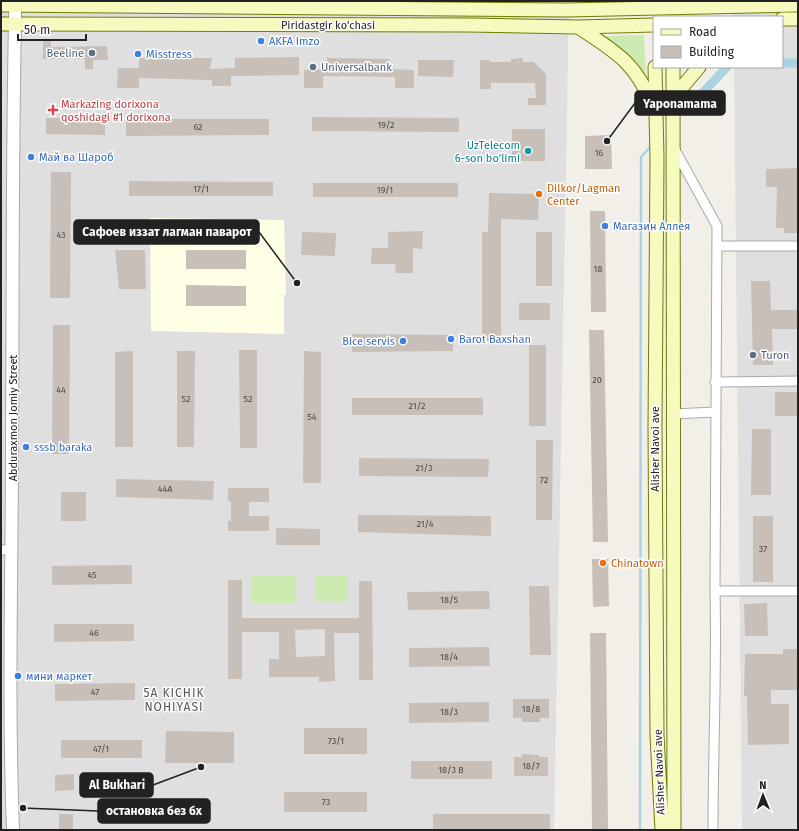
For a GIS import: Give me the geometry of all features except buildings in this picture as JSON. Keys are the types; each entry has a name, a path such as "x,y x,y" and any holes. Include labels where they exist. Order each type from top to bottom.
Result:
{"main road":[{"name":"Piridastgir ko'chasi","path":"1,5 14,3 586,5 672,8 758,3 798,6"},
{"path":"783,19 798,19"},
{"name":"Piridastgir ko'chasi","path":"1,24 469,25 578,27 653,25"},
{"path":"578,27 608,45 628,63 647,90 655,113"},
{"name":"Alisher Navoi ave","path":"655,68 657,727 662,830"},
{"name":"Alisher Navoi ave","path":"673,68 674,830"},
{"path":"673,98 698,68"}],"street":[{"name":"Abduraxmon Jomiy Street","path":"13,830 6,550 16,24 14,3"},
{"path":"673,146 717,226 715,382 715,591 717,646 713,830"},
{"path":"717,246 798,246"},
{"path":"715,382 798,381"},
{"path":"673,414 716,412"},
{"path":"715,591 798,591"}],"shaded area":[{"path":"1,1 569,1 554,830 1,830"},
{"path":"733,1 798,1 798,830 742,830 734,68 783,68 783,16 733,16"},
{"path":"150,218 284,220 286,295 284,295 284,334 151,331"}],"green space":[{"path":"644,35 646,78 632,59 603,36"},
{"path":"251,576 296,576 296,603 251,603"},
{"path":"315,576 348,576 348,602 315,602"}],"waterway":[{"path":"783,63 798,63"},
{"path":"692,104 726,68"},
{"path":"640,830 641,157 652,145"}],"place":[{"name":"AKFA Imzo","path":"261,41"},
{"name":"Beeline","path":"92,53"},
{"name":"Misstress","path":"138,54"},
{"name":"Universalbank","path":"313,67"},
{"name":"Markazing dorixona qoshidagi #1 dorixona","path":"53,110"},
{"name":"Yaponamama","path":"607,141"},
{"name":"UzTelecom 6-son bo'limi","path":"528,151"},
{"name":"Май ва Шароб","path":"31,157"},
{"name":"Dilkor/Lagman Center","path":"539,194"},
{"name":"Магазин Аллея","path":"605,226"},
{"name":"Сафоев иззат лагман паварот","path":"297,283"},
{"name":"Barot Baxshan","path":"451,339"},
{"name":"Bice servis","path":"403,341"},
{"name":"Turon","path":"753,355"},
{"name":"sssb baraka","path":"26,447"},
{"name":"Chinatown","path":"603,563"},
{"name":"мини маркет","path":"18,676"},
{"name":"Al Bukhari","path":"201,767"},
{"name":"остановка без бх","path":"23,808"}],"district":[{"name":"5A KICHIK NOHIYASI","path":"174,700"}]}
